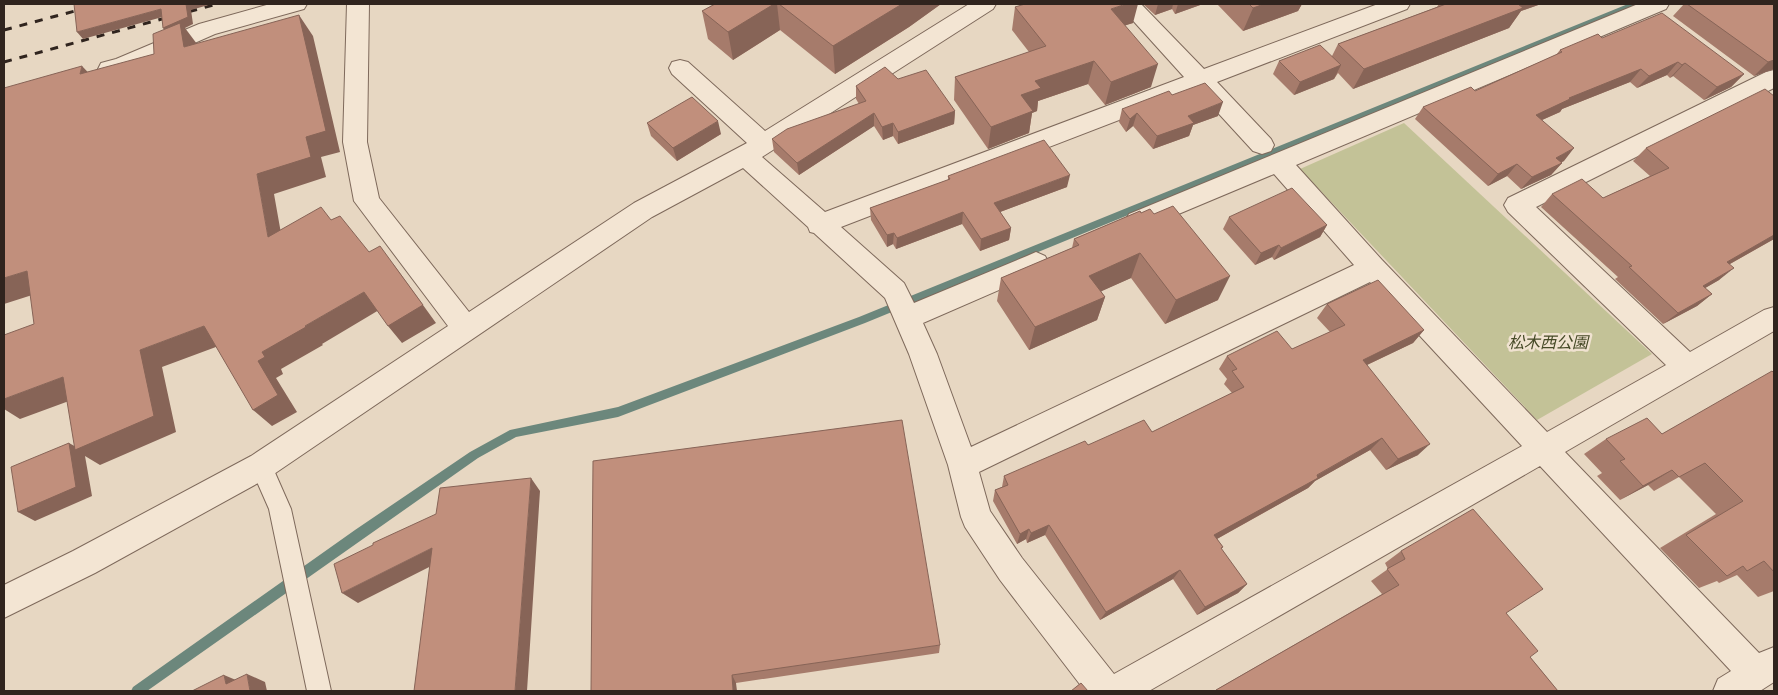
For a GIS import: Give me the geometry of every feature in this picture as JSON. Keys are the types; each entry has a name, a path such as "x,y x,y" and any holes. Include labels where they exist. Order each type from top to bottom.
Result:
{"street":[{"path":"86,76 123,65 207,29 296,4"},
{"path":"358,4 355,142 368,200 466,328"},
{"path":"4,602 84,562 261,466 643,210 754,150 985,4"},
{"path":"1129,4 1754,676"},
{"path":"819,225 1399,4"},
{"path":"1116,230 1270,154 1647,5 1668,26"},
{"path":"680,68 819,225 902,306 923,354 963,464 976,517 1010,569 1106,691"},
{"path":"1688,368 1517,205 1754,81 1774,105"},
{"path":"902,306 1061,253"},
{"path":"963,464 1373,268"},
{"path":"1117,691 1774,318"}],"lane":[{"path":"261,466 280,509 319,691"}],"green space":[{"name":"松木西公園","path":"1404,123 1652,354 1537,420 1300,169"}],"building":[{"path":"74,4 186,4 188,17 163,28 161,9 77,32"},
{"path":"715,4 774,4 728,32 702,11"},
{"path":"779,4 902,4 833,46"},
{"path":"1025,4 1126,4 1111,9 1158,64 1111,82 1094,61 1035,81 1041,88 1021,95 1033,111 991,127 955,77 1046,46 1015,7"},
{"path":"1249,4 1264,4 1253,8"},
{"path":"1446,4 1518,4 1523,8 1364,69 1338,44"},
{"path":"1687,4 1774,4 1774,60 1768,62"},
{"path":"1662,13 1744,74 1717,87 1685,63 1682,65 1678,62 1649,76 1641,69 1569,98 1536,115 1574,148 1556,158 1562,163 1532,177 1517,164 1498,174 1423,107 1471,87 1475,91 1598,34 1602,38"},
{"path":"299,15 326,131 306,137 311,157 257,174 268,237 321,207 331,220 340,216 369,252 380,246 423,305 388,326 364,292 262,352 265,357 258,361 278,395 253,410 204,326 140,350 154,416 75,450 63,377 4,399 4,335 34,324 27,271 4,278 4,88 82,66 80,74 154,54 153,34 180,23 184,47"},
{"path":"1320,45 1341,65 1300,82 1279,61"},
{"path":"885,67 898,79 926,70 955,111 898,132 893,123 882,127 874,113 797,163 772,139 787,129 866,101 856,86"},
{"path":"1205,83 1223,102 1188,116 1194,123 1157,136 1137,113 1130,119 1122,109 1169,91 1172,95"},
{"path":"1765,89 1774,96 1774,235 1727,262 1734,268 1703,286 1712,294 1678,313 1629,267 1632,266 1552,194 1582,179 1603,198 1669,168 1646,148"},
{"path":"692,97 718,121 673,148 647,123"},
{"path":"1044,140 1070,175 994,203 1011,228 981,239 963,212 897,238 894,233 887,235 870,208 950,179 948,176"},
{"path":"1292,188 1327,225 1281,248 1279,245 1261,253 1229,217"},
{"path":"1173,206 1230,276 1176,300 1140,253 1089,276 1105,297 1035,327 1001,278 1079,245 1074,239 1140,211 1141,213 1150,209 1154,214"},
{"path":"1378,280 1424,330 1363,360 1430,444 1398,459 1382,438 1317,475 1318,478 1214,535 1247,584 1205,607 1180,570 1106,612 1049,525 1031,533 1029,529 1020,534 995,490 1008,485 1004,476 1085,441 1088,445 1144,420 1152,432 1244,387 1232,371 1237,369 1227,356 1277,331 1292,349 1345,325 1327,304"},
{"path":"1772,371 1774,373 1774,572 1764,561 1747,571 1743,566 1727,576 1686,535 1743,501 1705,463 1679,477 1672,470 1643,486 1620,461 1625,459 1606,439 1647,418 1662,434"},
{"path":"902,420 940,645 732,675 733,691 591,691 593,461"},
{"path":"69,443 76,487 18,512 11,467"},
{"path":"531,478 515,691 414,691 432,548 342,593 334,564 373,545 373,543 436,514 440,488"},
{"path":"1473,509 1543,589 1506,613 1538,651 1530,657 1558,691 1216,691 1399,585 1387,569 1405,559 1401,551"},
{"path":"247,674 250,691 192,691 224,675 226,684"},
{"path":"1081,683 1088,691 1071,691"}],"waterway":[{"path":"137,691 474,455 514,433 618,412 862,320 1635,4"}],"railway":[{"path":"4,30 101,4"},
{"path":"4,62 217,4"}]}
